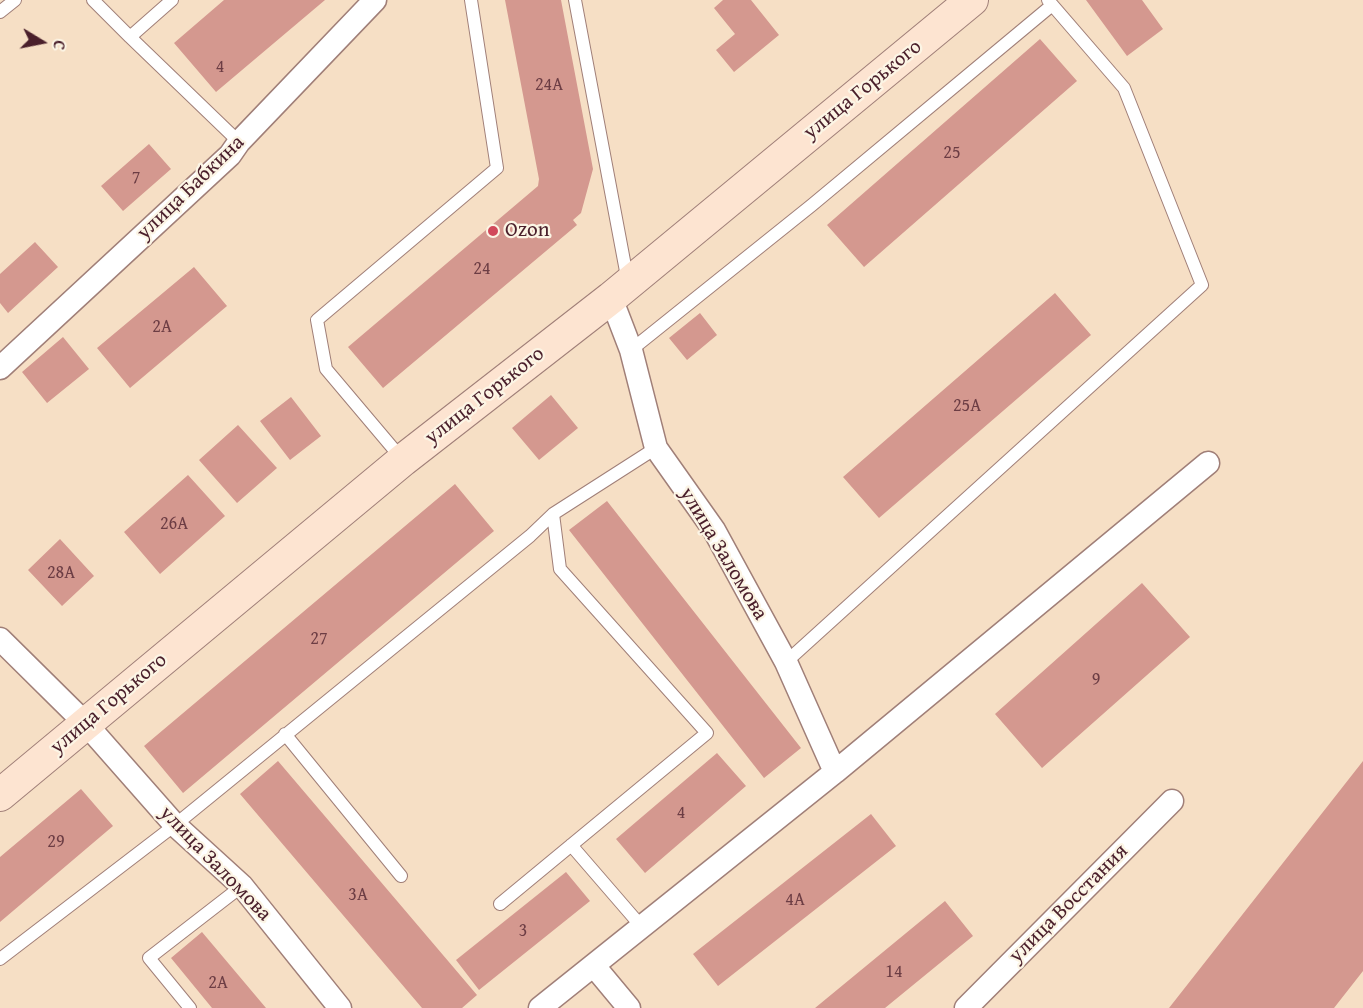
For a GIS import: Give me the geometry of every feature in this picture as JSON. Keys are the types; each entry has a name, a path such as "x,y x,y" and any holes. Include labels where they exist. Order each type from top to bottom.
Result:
{"street":[{"name":"улица Бабкина","path":"0,368 230,155 239,142 375,0"},
{"name":"улица Горького","path":"0,795 403,460 619,291 972,0"},
{"name":"улица Заломова","path":"619,291 631,350 656,448 714,530 786,662 835,772"},
{"path":"540,1008 835,772 1208,463"},
{"name":"улица Заломова","path":"0,639 86,724 175,825 242,886 340,1008"},
{"name":"улица Восстания","path":"966,1008 1172,801"},
{"path":"594,966 629,1008"}],"lane":[{"path":"0,12 15,0"},
{"path":"93,0 239,142"},
{"path":"130,37 172,0"},
{"path":"403,460 326,369 317,320 497,168 471,0"},
{"path":"575,0 619,291"},
{"path":"631,350 812,205 1050,3 1124,88 1202,285 786,662"},
{"path":"0,959 175,825 554,514 656,448"},
{"path":"500,904 706,733 560,569 554,514"},
{"path":"285,734 401,876"},
{"path":"571,845 641,927"},
{"path":"190,1008 149,958 242,886"}],"building":[{"path":"224,0 325,0 216,92 174,43"},
{"path":"505,0 561,0 593,169 581,213 573,220 577,225 383,388 348,347 538,186 539,179"},
{"path":"723,0 751,0 779,35 734,72 716,50 735,34 714,8"},
{"path":"1086,0 1142,0 1163,29 1127,56"},
{"path":"1040,39 1077,81 864,267 827,225"},
{"path":"149,144 171,169 123,211 101,186"},
{"path":"35,242 58,267 8,313 0,303 0,274"},
{"path":"194,267 227,306 130,388 97,348"},
{"path":"1055,293 1091,335 879,518 843,477"},
{"path":"700,313 717,335 687,360 669,338"},
{"path":"63,337 89,369 47,403 22,372"},
{"path":"551,395 578,428 539,460 512,428"},
{"path":"291,397 321,436 290,460 260,421"},
{"path":"238,425 277,468 237,503 199,460"},
{"path":"188,475 225,516 160,574 124,532"},
{"path":"455,484 494,531 183,793 144,746"},
{"path":"607,501 801,748 764,778 569,530"},
{"path":"60,539 94,576 62,606 28,570"},
{"path":"1142,583 1190,637 1042,768 995,714"},
{"path":"717,753 746,786 645,873 616,839"},
{"path":"278,761 477,995 462,1008 422,1008 240,794"},
{"path":"1363,761 1363,971 1334,1008 1169,1008"},
{"path":"81,789 113,826 0,922 0,857"},
{"path":"871,814 896,846 718,986 693,954"},
{"path":"566,872 590,901 479,990 456,960"},
{"path":"945,901 973,936 885,1008 815,1008"},
{"path":"202,932 266,1008 212,1008 171,958"}],"place":[{"name":"Ozon","path":"493,231"}]}
